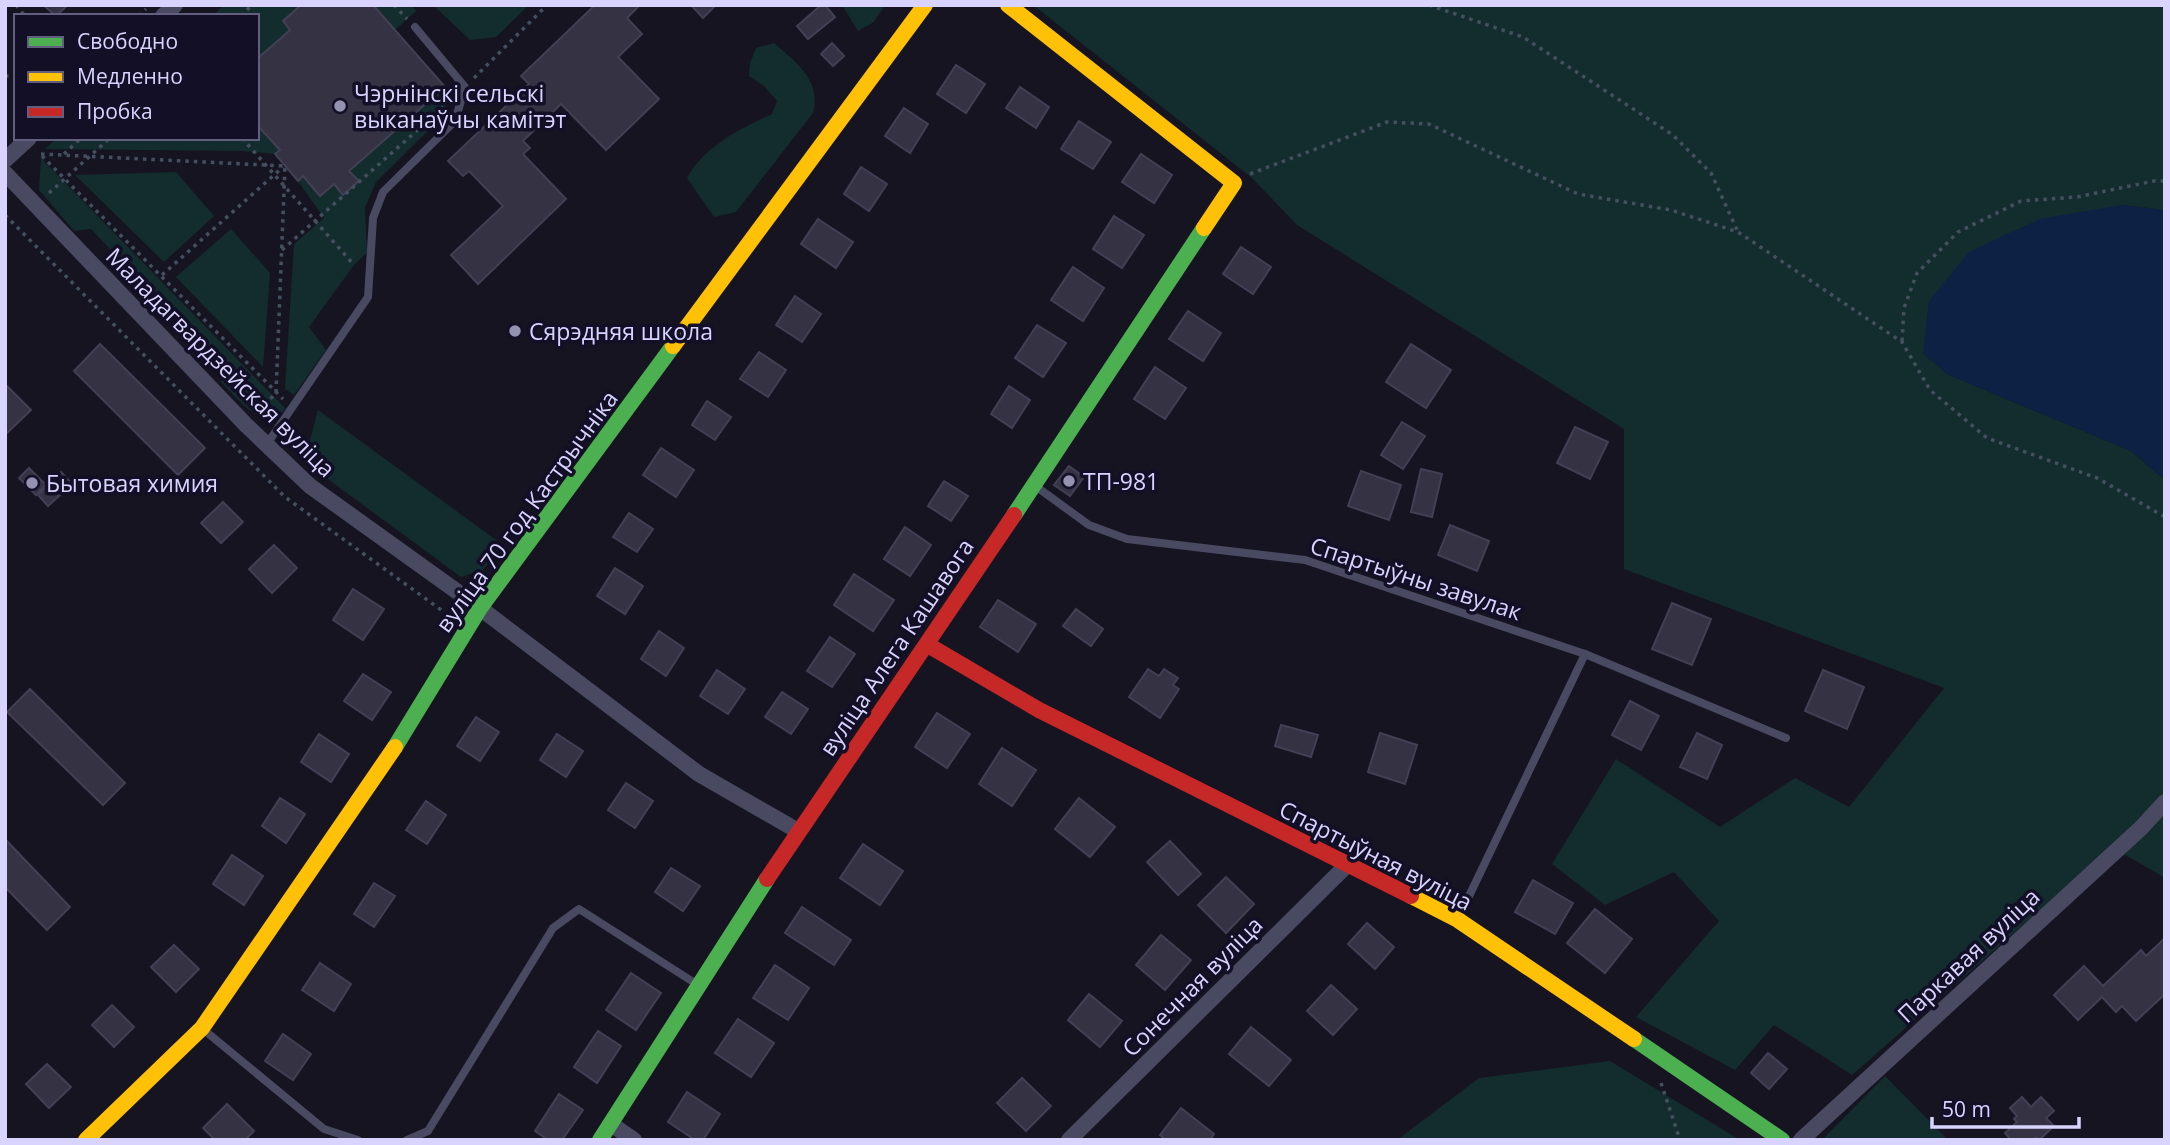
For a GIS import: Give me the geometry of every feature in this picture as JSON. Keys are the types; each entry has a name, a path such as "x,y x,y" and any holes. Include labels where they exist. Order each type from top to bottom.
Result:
{"street":[{"name":"вуліца 70 год Кастрычніка","path":"86,1140 202,1028 408,728 480,608 925,5"},
{"path":"1007,5 1234,183"},
{"path":"5,160 27,140"},
{"name":"Маладагвардзейская вуліца","path":"5,173 310,486 480,608 699,774 798,831"},
{"name":"вуліца Алега Кашавога","path":"600,1140 798,831 928,645 1032,484 1234,183"},
{"name":"Спартыўная вуліца","path":"928,645 1040,710 1458,920 1782,1140"},
{"name":"Паркавая вуліца","path":"1801,1140 2141,828 2165,802"},
{"name":"Сонечная вуліца","path":"1069,1140 1347,865"},
{"path":"611,1124 634,1140"}],"lane":[{"path":"267,444 368,297 373,218 383,192 455,121 466,87 415,27"},
{"name":"Спартыўны завулак","path":"1032,484 1089,525 1128,538 1305,560 1585,654 1786,738"},
{"path":"1458,920 1585,654"},
{"path":"407,1140 428,1131 553,928 579,909 699,985"},
{"path":"202,1028 324,1129 358,1140"}],"path":[{"path":"282,250 466,87 547,5"},
{"path":"1429,5 1523,37 1673,135 1711,173 1738,232"},
{"path":"1234,183 1267,166 1310,153 1387,122 1429,124 1501,155 1578,194 1671,210 1738,232 1902,342 1930,390 1987,438 2097,478 2165,517"},
{"path":"63,155 79,140"},
{"path":"35,206 108,140"},
{"path":"244,140 354,265"},
{"path":"41,154 91,156 285,166 276,393 41,154"},
{"path":"162,275 285,166"},
{"path":"1902,342 1904,309 1917,273 1958,232 2021,201 2077,197 2165,181"},
{"path":"1652,1054 1680,1140"}],"green space":[{"path":"224,5 301,5 283,21 290,30 259,57 259,14 214,14"},
{"path":"373,5 411,5 416,11 395,30"},
{"path":"433,5 529,5 496,37 470,40"},
{"path":"842,5 885,5 874,22 858,31"},
{"path":"1033,5 2165,5 2165,210 2122,205 1923,353 1947,374 2131,451 2165,480 2165,878 2112,847 1852,1075 1774,1025 1735,1070 1636,1017 1719,921 1674,872 1605,905 1552,864 1616,759 1720,827 1795,778 1849,807 1944,688 1624,569 1624,429 1297,225 1252,178"},
{"path":"774,43 805,73 814,91 813,113 736,212 714,217 687,178 713,148 736,132 772,114 777,101 764,86 749,76 750,63 756,48"},
{"path":"445,87 450,94 445,114 376,182 365,208 367,253 354,265 309,327 326,350 294,395 285,389 294,244 324,218 298,181 303,176 320,196 334,184 344,195 358,182 349,171"},
{"path":"259,127 280,150 275,154 242,151 45,149 55,140 259,140"},
{"path":"41,158 286,409 268,417 259,415 235,397 221,382 225,370 91,229 74,231 39,190"},
{"path":"176,172 214,216 164,262 75,175"},
{"path":"231,229 270,273 263,367 176,277"},
{"path":"318,410 503,545 483,570 461,577 317,471 310,440"},
{"path":"1610,1061 1740,1140 1397,1140 1479,1078"},
{"path":"1885,1076 1948,1140 1822,1140"}],"water":[{"path":"2122,205 2165,210 2165,480 2131,451 1947,374 1923,353 1929,301 1969,252 2040,219"}],"building":[{"path":"43,5 68,5 58,14 54,14"},
{"name":"Чэрнінскі сельскі выканаўчы камітэт","path":"301,5 373,5 445,87 349,171 359,181 343,195 334,184 320,196 303,176 298,181 275,154 280,150 259,127 259,57 290,30 283,21"},
{"path":"595,5 640,5 627,18 642,34 618,57 659,99 606,150 561,104 523,141 530,148 523,154 566,199 478,284 451,255 503,206 469,171 463,176 448,161 529,84 521,76"},
{"path":"691,5 716,5 703,18"},
{"path":"821,5 825,5 835,17 808,39 797,26"},
{"path":"832,43 844,56 833,66 821,54"},
{"path":"956,65 985,84 966,113 937,94"},
{"path":"1020,87 1049,107 1036,128 1006,108"},
{"path":"904,108 928,124 910,153 885,136"},
{"path":"1079,121 1111,142 1093,169 1061,149"},
{"path":"1141,154 1172,175 1154,203 1122,182"},
{"path":"861,167 887,184 869,211 844,194"},
{"path":"1114,216 1144,235 1122,268 1093,249"},
{"path":"818,219 853,242 836,268 801,244"},
{"path":"1241,247 1271,267 1253,294 1223,274"},
{"path":"1073,267 1104,288 1083,321 1051,300"},
{"path":"795,296 821,314 802,342 776,325"},
{"path":"1188,311 1221,333 1203,361 1169,339"},
{"path":"1037,325 1066,343 1043,377 1015,358"},
{"path":"100,344 205,448 178,475 74,371"},
{"path":"1411,344 1451,370 1426,408 1386,382"},
{"path":"759,352 786,370 768,397 740,379"},
{"path":"1155,367 1186,388 1165,419 1134,399"},
{"path":"5,384 31,410 5,435"},
{"path":"1009,386 1030,400 1012,428 991,414"},
{"path":"707,401 731,417 715,440 692,425"},
{"path":"1402,422 1425,436 1403,469 1381,455"},
{"path":"1575,427 1608,442 1590,479 1557,463"},
{"path":"661,448 694,470 676,497 643,475"},
{"name":"ТП-981","path":"1069,466 1084,477 1070,496 1054,485"},
{"path":"29,468 46,485 36,495 19,478"},
{"path":"1421,469 1442,474 1432,517 1411,512"},
{"path":"1361,471 1401,485 1389,520 1348,506"},
{"path":"61,472 72,484 48,506 38,495"},
{"path":"944,481 968,496 951,521 928,506"},
{"path":"223,502 243,522 221,543 201,523"},
{"path":"629,513 653,529 637,552 613,537"},
{"path":"1450,525 1489,541 1477,571 1438,555"},
{"path":"905,527 931,545 910,576 884,559"},
{"path":"274,545 297,568 272,593 249,569"},
{"path":"615,568 643,586 625,614 597,596"},
{"path":"854,574 894,600 873,631 834,605"},
{"path":"353,589 384,609 363,640 333,620"},
{"path":"998,600 1036,624 1018,652 980,627"},
{"path":"1672,603 1711,619 1692,665 1652,649"},
{"path":"1076,609 1103,629 1091,646 1063,626"},
{"path":"659,631 684,648 666,676 641,659"},
{"path":"830,637 855,654 832,687 807,671"},
{"path":"1148,669 1159,676 1164,669 1178,678 1173,685 1179,689 1160,718 1129,697"},
{"path":"717,670 745,689 728,714 700,696"},
{"path":"1823,670 1864,687 1847,729 1805,711"},
{"path":"363,674 391,692 372,720 344,701"},
{"path":"30,689 125,783 103,805 7,712"},
{"path":"782,692 808,709 791,734 765,717"},
{"path":"1630,701 1659,716 1641,750 1612,735"},
{"path":"937,713 970,734 947,768 915,747"},
{"path":"476,717 499,732 480,761 457,746"},
{"path":"1281,725 1318,735 1311,757 1275,746"},
{"path":"1380,733 1417,745 1405,784 1368,772"},
{"path":"1697,733 1722,745 1707,779 1680,767"},
{"path":"319,734 349,754 331,782 301,762"},
{"path":"557,734 583,751 566,777 540,760"},
{"path":"1002,748 1036,770 1012,806 979,784"},
{"path":"626,783 653,801 635,828 608,810"},
{"path":"280,798 305,814 286,843 262,826"},
{"path":"1079,798 1115,827 1090,857 1055,829"},
{"path":"426,801 446,815 427,844 406,830"},
{"path":"5,839 70,907 47,930 5,887"},
{"path":"1170,841 1201,874 1178,895 1147,862"},
{"path":"863,844 903,871 880,905 840,878"},
{"path":"232,855 263,876 244,905 213,884"},
{"path":"671,868 700,886 683,911 655,892"},
{"path":"1226,877 1254,904 1226,933 1198,905"},
{"path":"1533,880 1573,903 1555,934 1515,912"},
{"path":"374,883 395,896 374,927 354,914"},
{"path":"802,907 851,940 834,965 785,933"},
{"path":"1595,909 1632,939 1605,973 1567,943"},
{"path":"1367,923 1394,947 1375,969 1348,944"},
{"path":"1161,935 1191,960 1165,990 1136,965"},
{"path":"2165,938 2165,994 2136,1021 2122,1006 2116,1012 2102,997 2078,1020 2054,995 2084,966 2103,986 2141,950 2146,956"},
{"path":"174,945 199,969 176,992 151,967"},
{"path":"320,963 351,984 334,1011 302,990"},
{"path":"775,965 809,988 788,1020 753,998"},
{"path":"631,973 661,993 636,1030 606,1010"},
{"path":"1331,985 1357,1009 1333,1035 1307,1011"},
{"path":"1089,994 1122,1021 1100,1047 1068,1020"},
{"path":"112,1005 134,1027 114,1047 92,1025"},
{"path":"738,1019 774,1043 751,1077 715,1053"},
{"path":"1251,1027 1291,1060 1269,1086 1229,1054"},
{"path":"598,1031 621,1046 597,1083 574,1067"},
{"path":"283,1034 311,1054 293,1080 265,1061"},
{"path":"1768,1053 1787,1069 1769,1089 1751,1073"},
{"path":"47,1064 71,1087 49,1108 26,1084"},
{"path":"1022,1078 1051,1106 1026,1131 997,1103"},
{"path":"687,1092 720,1114 703,1140 695,1140 668,1122"},
{"path":"559,1094 583,1110 562,1140 548,1140 535,1131"},
{"path":"2022,1097 2031,1107 2041,1097 2054,1111 2046,1118 2054,1126 2039,1140 2036,1137 2032,1140 2011,1140 2005,1133 2017,1122 2014,1119 2017,1116 2010,1108"},
{"path":"227,1104 254,1131 245,1140 215,1140 203,1128"},
{"path":"1181,1108 1214,1134 1210,1140 1166,1140 1160,1135"}],"traffic: fast":[{"path":"1014,515 1204,228"},
{"path":"395,747 480,608 673,346"},
{"path":"600,1140 767,879"},
{"path":"1634,1039 1782,1140"}],"traffic: slow":[{"path":"673,346 925,5"},
{"path":"1008,5 1234,183 1204,228"},
{"path":"86,1140 202,1028 395,747"},
{"path":"1411,896 1458,920 1634,1039"}],"traffic: jam":[{"path":"767,879 1014,515"},
{"path":"928,645 1039,710 1411,896"}],"place":[{"name":"Чэрнінскі сельскі выканаўчы камітэт","path":"340,106"},
{"name":"Сярэдняя школа","path":"515,331"},
{"name":"ТП-981","path":"1069,481"},
{"name":"Бытовая химия","path":"32,483"}]}
